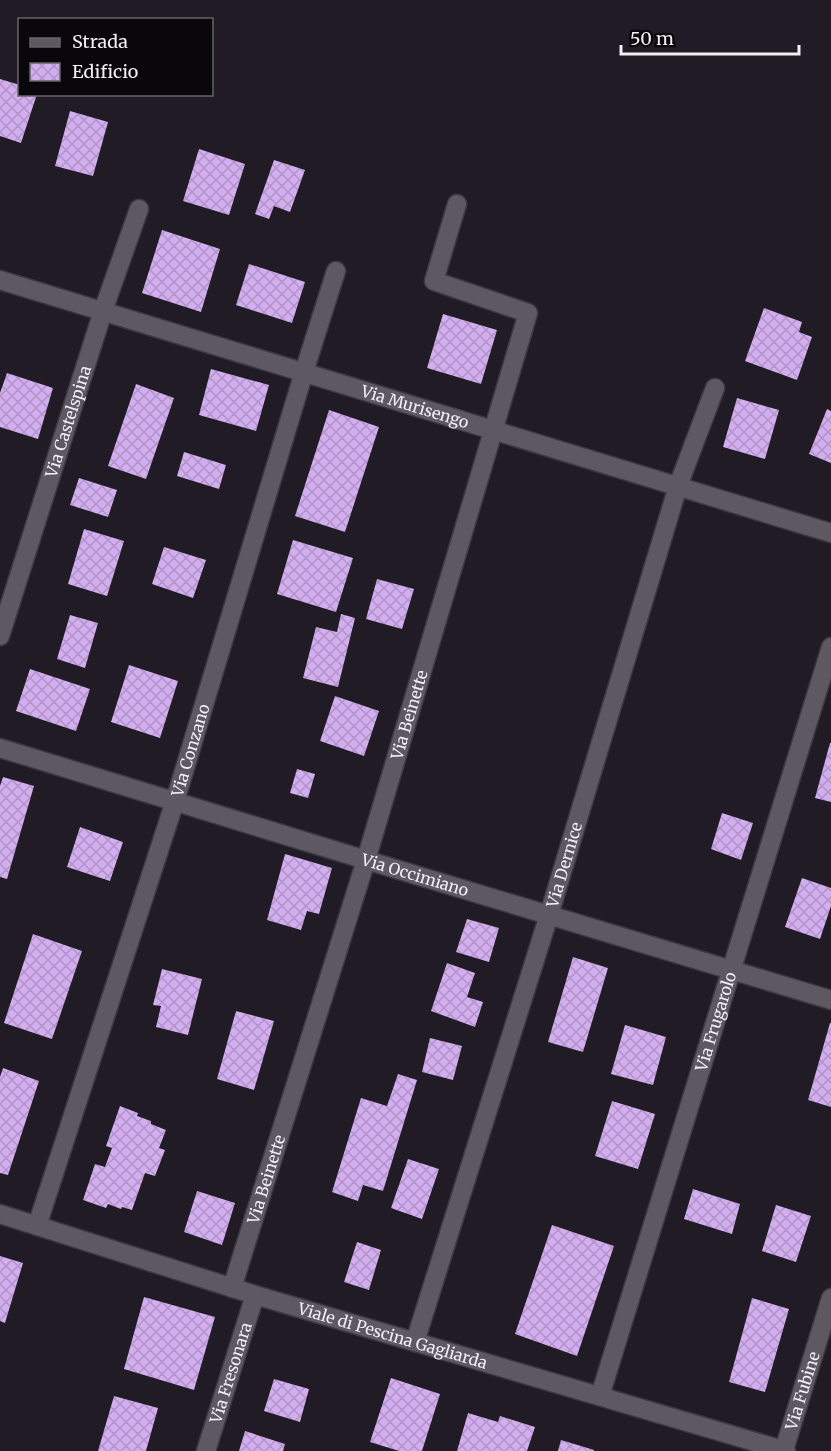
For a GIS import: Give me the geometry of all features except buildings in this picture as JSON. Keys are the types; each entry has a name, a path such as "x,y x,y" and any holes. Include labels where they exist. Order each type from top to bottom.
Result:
{"street":[{"name":"Via Beinette","path":"232,1288 366,860 528,313 434,281 457,204"},
{"name":"Via Castelspina","path":"0,636 103,311 139,209"},
{"name":"Via Conzano","path":"37,1226 175,801 336,272"},
{"name":"Via Murisengo","path":"0,280 831,533"},
{"name":"Via Dernice","path":"415,1342 549,915 678,486 715,388"},
{"name":"Via Frugarolo","path":"600,1396 831,647"},
{"name":"Via Occimiano","path":"0,748 831,1000"},
{"name":"Viale di Pescina Gagliarda","path":"0,1214 255,1295 785,1451"},
{"name":"Via Fresonara","path":"206,1451 255,1295"},
{"name":"Via Fubine","path":"785,1451 831,1298"}]}
